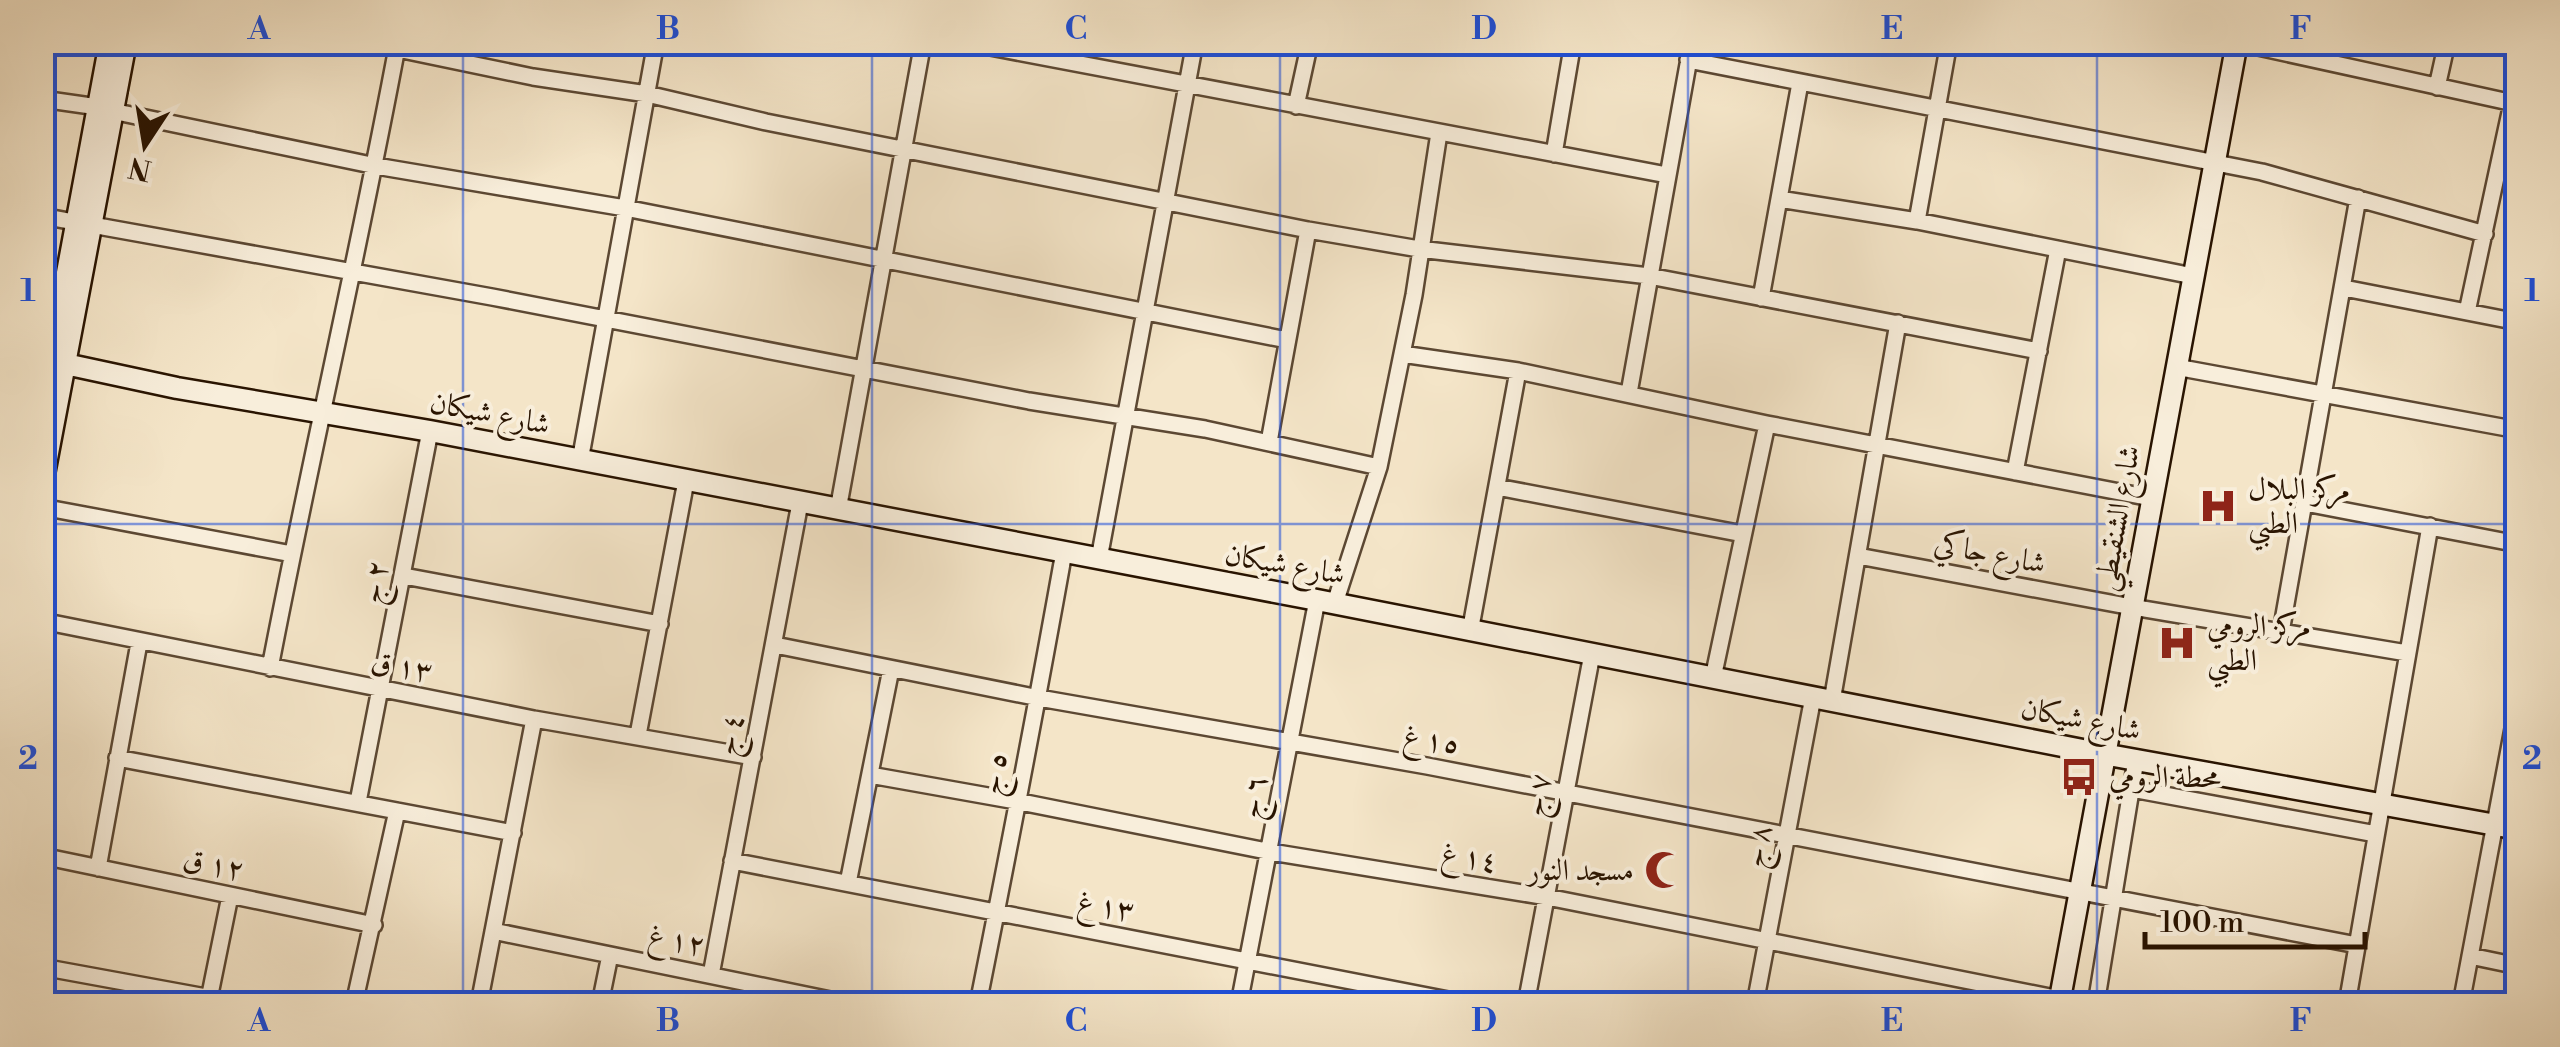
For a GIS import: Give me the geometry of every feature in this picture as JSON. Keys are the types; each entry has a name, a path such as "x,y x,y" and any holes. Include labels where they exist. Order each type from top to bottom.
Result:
{"street":[{"path":"42,407 105,109 110,42"},
{"path":"105,109 126,42"},
{"path":"364,42 534,77 647,94 1308,230 1419,249 1649,276 2039,352"},
{"path":"580,461 656,42"},
{"path":"838,510 924,42"},
{"path":"964,42 1666,175"},
{"path":"1099,559 1196,42"},
{"path":"1296,106 1310,42"},
{"path":"1554,154 1573,42"},
{"path":"1629,393 1692,42"},
{"path":"1916,220 1949,42"},
{"path":"2437,87 2448,42"},
{"path":"2236,43 2515,104 2467,312"},
{"name":"شارع الشنقيطي","path":"2059,1002 2236,43"},
{"path":"270,668 376,166 397,46"},
{"path":"1688,60 2214,162 2485,234"},
{"path":"1760,298 1800,83"},
{"path":"42,99 376,166 625,208 1287,340"},
{"name":"٦ ج","path":"1239,1004 1291,744 1326,601 1378,467 1414,295 1439,133"},
{"path":"2281,632 2358,198"},
{"path":"1778,199 1916,220 2193,276"},
{"path":"42,216 1270,442 1378,467"},
{"path":"1270,442 1308,230"},
{"path":"2016,472 2058,249"},
{"path":"2344,288 2518,322"},
{"name":"٨ ج","path":"1756,1004 1787,836 1858,556 1898,323"},
{"path":"1402,354 1518,370 1766,424 2151,498"},
{"path":"42,485 54,361"},
{"name":"شارع شيكان","path":"54,361 177,388 430,431 1326,601 2103,754 2518,829"},
{"path":"2176,367 2518,430"},
{"path":"1470,632 1518,370"},
{"path":"1712,678 1766,424"},
{"name":"٢ ج","path":"358,802 430,431"},
{"path":"638,735 686,482"},
{"path":"1496,487 1743,534"},
{"path":"2305,502 2518,544"},
{"name":"٤ ج","path":"711,975 800,503"},
{"path":"42,506 292,554"},
{"path":"2347,1004 2430,526"},
{"name":"٥ ج","path":"978,1004 1064,552"},
{"name":"شارع جاكي","path":"1858,556 2407,653"},
{"path":"404,576 660,624"},
{"name":"١٣ ق","path":"42,622 380,690 752,757"},
{"path":"98,868 139,643"},
{"name":"١٥ غ","path":"775,646 2357,945"},
{"name":"٧ ج","path":"1526,1004 1592,654"},
{"path":"848,883 891,669"},
{"path":"2461,1004 2518,702"},
{"path":"480,1004 534,719"},
{"path":"118,758 513,832"},
{"path":"2096,1004 2136,760"},
{"name":"١٤ غ","path":"870,775 1016,800 1270,852 1547,898 2059,1002"},
{"path":"2132,789 2376,834"},
{"path":"354,1004 397,811"},
{"name":"١٢ ق","path":"42,856 374,925"},
{"name":"١٣ غ","path":"732,861 1470,1004"},
{"path":"208,1001 230,896"},
{"name":"١٢ غ","path":"494,931 850,1004"},
{"path":"600,1004 610,954"},
{"path":"2470,956 2518,966"},
{"path":"42,967 208,1001 244,1004"}],"place":[{"name":"مركز البلال الطبي","path":"2218,506"},
{"name":"مركز الرومي الطبي","path":"2177,643"},
{"name":"محطة الرومي","path":"2079,777"},
{"name":"مسجد النور","path":"1664,870"}]}
